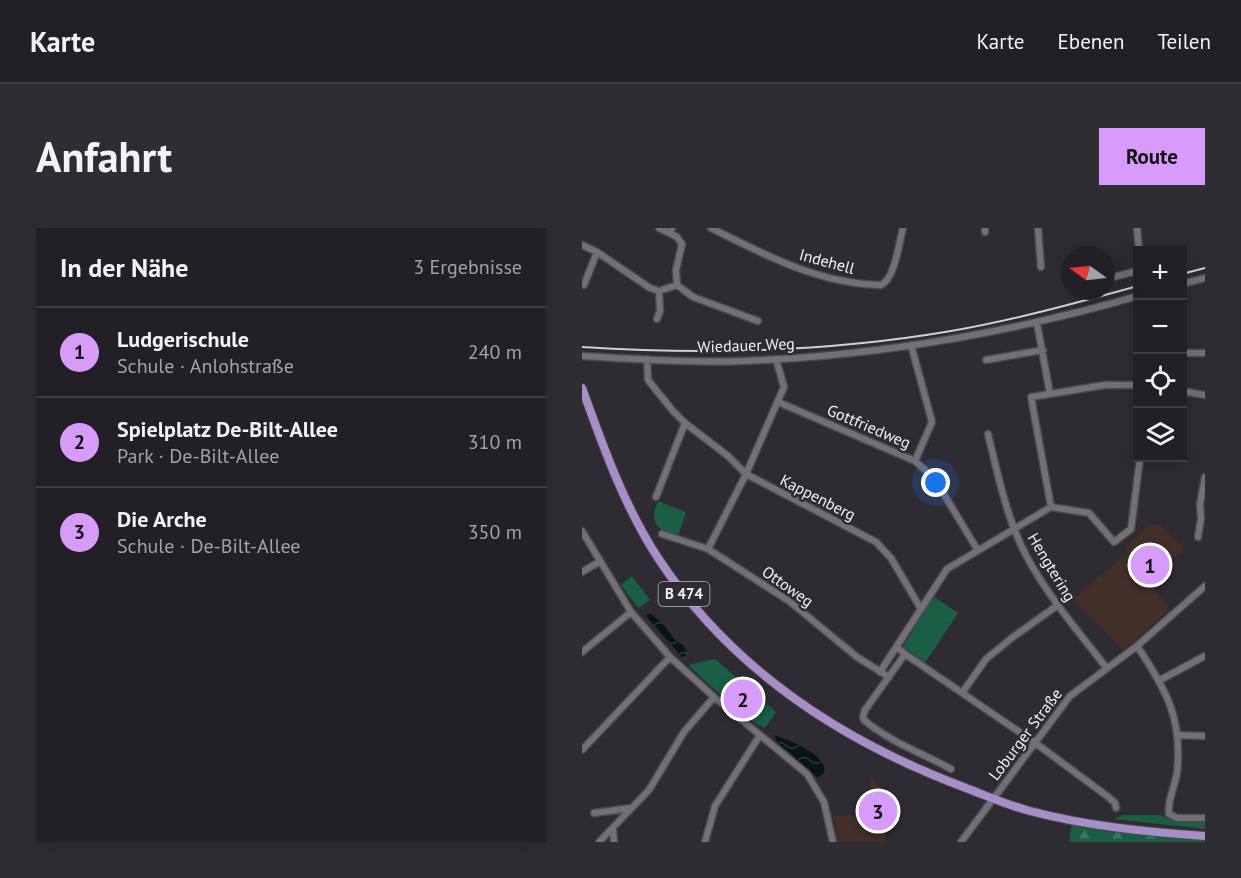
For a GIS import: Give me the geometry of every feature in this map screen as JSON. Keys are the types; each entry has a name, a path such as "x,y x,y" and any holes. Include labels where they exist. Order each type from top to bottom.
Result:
{"main road":[{"name":"B 474","path":"583,390 618,483 645,536 682,592 726,641 783,690 843,731 912,767 992,799 1029,811 1084,823 1205,836"}],"street":[{"path":"659,228 670,231 682,244 675,270 677,285 693,297 758,321"},
{"name":"Indehell","path":"711,228 773,259 809,273 848,283 876,285 881,285 888,280 903,228"},
{"path":"1038,228 1041,267"},
{"path":"1137,228 1139,246"},
{"path":"582,245 597,252 640,283 659,291 677,285"},
{"path":"585,285 597,252"},
{"path":"1115,277 1133,272"},
{"path":"1187,283 1205,278"},
{"path":"657,319 660,311 659,291"},
{"name":"Wiedauer Weg","path":"582,356 740,361 911,345 1037,323 1133,297"},
{"path":"1037,323 1050,394"},
{"path":"911,345 932,422 915,461"},
{"path":"986,360 1043,350"},
{"path":"1187,353 1205,352"},
{"name":"Kappenberg","path":"647,359 648,380 685,423 728,456 746,474 876,542 891,558 921,609"},
{"path":"708,549 746,474 784,387 776,359"},
{"path":"1051,507 1032,397 1105,385 1133,385"},
{"path":"1187,392 1205,395"},
{"name":"Gottfriedweg","path":"778,402 915,461 934,478 977,549"},
{"path":"656,497 685,423"},
{"name":"Hengtering","path":"988,434 1014,528 1031,565 1058,605 1106,667"},
{"path":"880,672 946,569 977,549 1051,507 1089,513 1114,542 1131,529 1139,462"},
{"path":"1197,537 1205,477"},
{"path":"582,531 631,612 670,657 714,698 800,768 812,781 824,802 833,842"},
{"name":"Ottoweg","path":"662,534 708,549 789,602 856,657 889,677"},
{"path":"582,572 599,562"},
{"name":"Loburger Straße","path":"961,842 1070,696 1137,646 1205,586"},
{"path":"962,693 986,659 1058,605"},
{"path":"582,652 631,612"},
{"path":"1137,646 1160,680 1174,714 1177,735 1177,774 1168,807 1169,814 1177,818 1205,818"},
{"path":"897,647 1034,742 1107,796 1115,803 1116,808"},
{"path":"905,654 865,710 864,720 898,744 924,754 951,769"},
{"path":"1160,680 1205,656"},
{"path":"582,750 670,657"},
{"path":"599,842 649,790 684,732 714,698"},
{"path":"705,842 715,806 760,735"},
{"path":"1177,735 1205,736"},
{"path":"594,813 631,808"},
{"path":"613,828 614,842"}],"shaded area":[{"path":"1160,524 1184,549 1147,581 1170,609 1123,650 1073,599 1127,553 1125,547 1147,526"},
{"path":"871,775 883,792 889,807 885,842 839,842 833,816 866,815"}],"green space":[{"path":"658,501 686,512 678,536 657,525 654,515"},
{"path":"632,576 650,600 638,608 621,585"},
{"path":"933,596 958,613 925,663 903,647"},
{"path":"715,659 776,712 765,728 755,723 688,665"},
{"path":"1123,815 1159,815 1174,821 1205,821 1205,829 1114,819"},
{"path":"1072,823 1205,840 1205,842 1069,842"}],"water":[{"path":"648,613 665,626 674,639 684,646 687,652 685,656 682,657 646,616"},
{"path":"774,735 799,745 816,756 824,770 822,777 817,777 777,742"}],"railway":[{"path":"1187,273 1205,268"},
{"path":"582,347 721,351 859,343 975,327 1133,287"}],"place":[{"name":"Ludgerischule","path":"1150,565"},
{"name":"Spielplatz De-Bilt-Allee","path":"743,699"},
{"name":"Die Arche","path":"878,811"}]}
